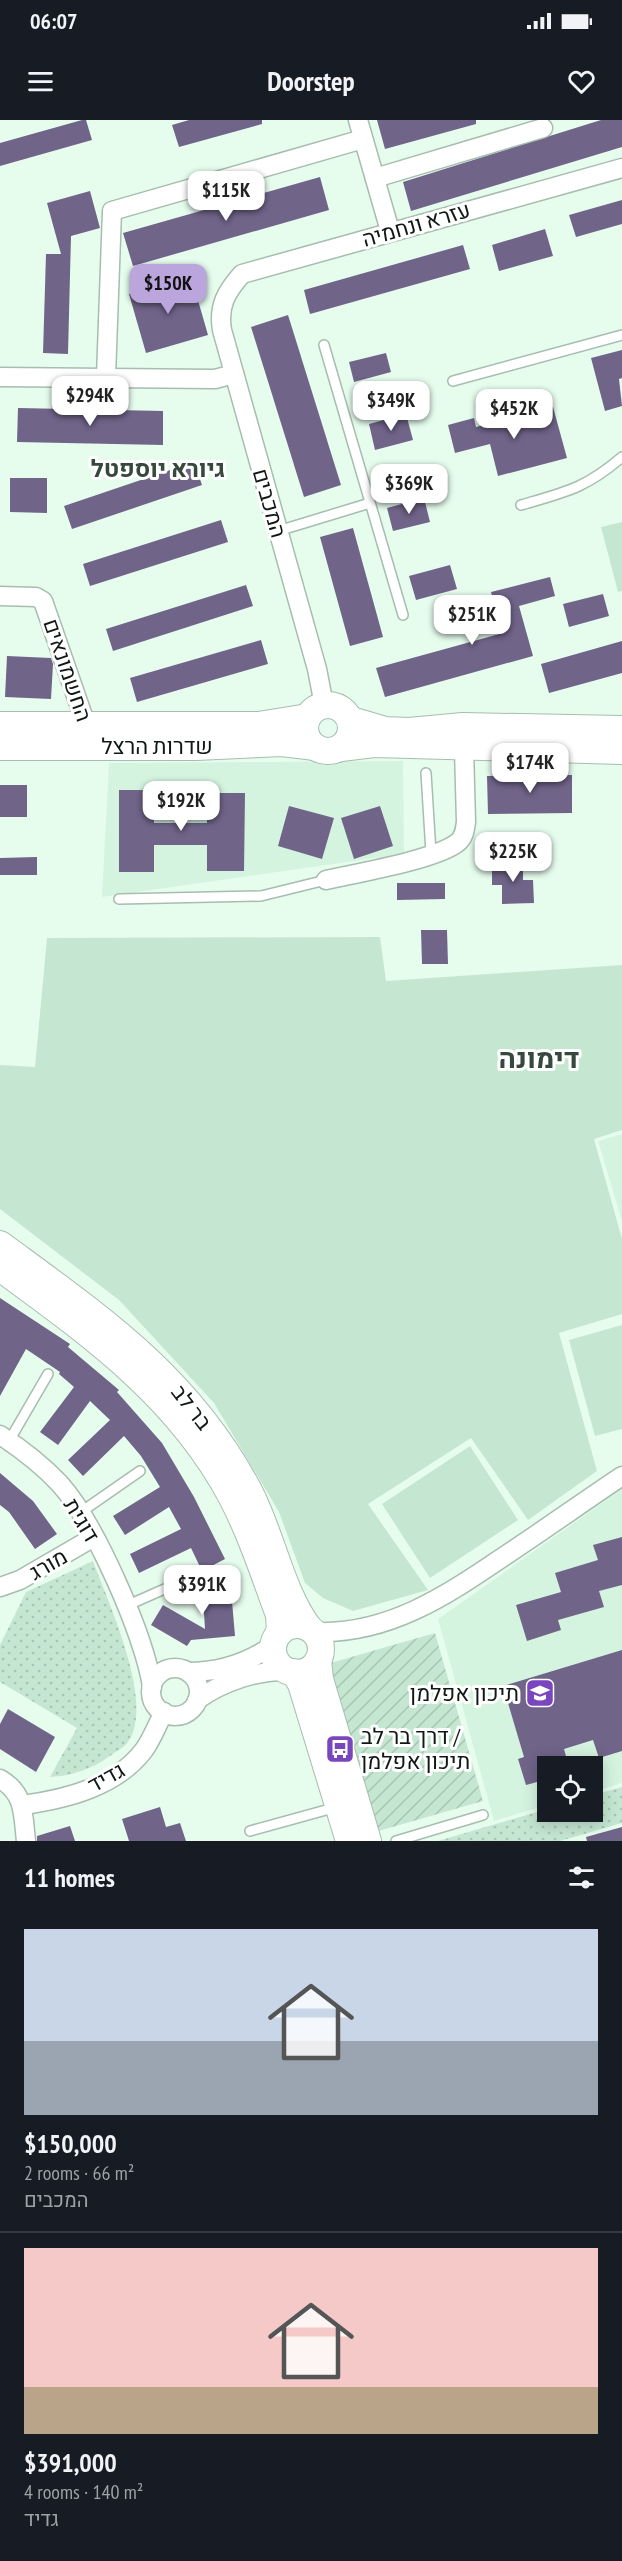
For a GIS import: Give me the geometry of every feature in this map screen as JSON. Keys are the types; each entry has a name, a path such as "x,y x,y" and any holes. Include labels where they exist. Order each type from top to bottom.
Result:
{"street":[{"path":"358,120 390,231"},
{"path":"375,178 543,128"},
{"path":"106,377 112,211 363,139"},
{"name":"עזרא ונחמיה","path":"222,301 242,274 622,168"},
{"name":"המכבים","path":"222,301 219,313 278,531 316,711"},
{"path":"0,377 215,379 234,374"},
{"name":"החשמונאים","path":"0,596 36,597 43,602 90,736"},
{"path":"341,748 351,736 351,720 343,709 316,711 305,730 315,747 328,752 374,744 622,751"},
{"name":"שדרות הרצל","path":"0,747 90,736 258,725 316,711"},
{"path":"351,720 386,730 409,731 463,726 622,729"},
{"name":"שדרות הרצל","path":"0,725 196,747 282,743 315,747"},
{"path":"326,880 431,853 459,842 465,833 464,748"},
{"name":"בר לב","path":"0,1244 114,1328 169,1378 208,1426 248,1487 297,1609 315,1644 320,1679 368,1841"},
{"name":"בר לב","path":"0,1268 102,1342 156,1391 193,1437 231,1496 279,1615 277,1639"},
{"name":"דוגית","path":"4,1438 59,1484 81,1512 135,1627 148,1666 152,1687"},
{"path":"315,1644 311,1668 262,1673 233,1681 197,1700 187,1712 171,1715 164,1712 154,1702 152,1687 159,1674 181,1670 224,1668 260,1654 294,1625 315,1644 334,1642 357,1629 444,1598 622,1476"},
{"name":"מורג","path":"0,1587 20,1580 94,1537"},
{"name":"דוגית","path":"135,1627 149,1650 181,1670"},
{"path":"277,1639 276,1660 291,1671 301,1684 348,1841"},
{"path":"181,1670 198,1684 197,1700"},
{"name":"גדיד","path":"22,1805 73,1795 127,1769 145,1749 164,1712"},
{"path":"0,1779 17,1791 22,1805 26,1841"}],"lane":[{"path":"453,381 622,335"},
{"path":"324,345 403,615"},
{"path":"521,505 580,487 599,477 622,456"},
{"path":"278,531 370,503"},
{"path":"426,773 431,853"},
{"path":"119,899 261,896 326,880"},
{"path":"4,1438 48,1374"},
{"path":"81,1512 140,1471"},
{"path":"126,1606 194,1576"},
{"path":"250,1831 338,1807"},
{"path":"396,1841 483,1815"}],"shaded area":[{"path":"622,522 622,591 618,592 601,527"},
{"path":"403,761 404,854 102,897 109,763"},
{"path":"380,937 386,981 622,965 622,1130 594,1139 622,1239 622,1314 559,1333 597,1471 528,1520 471,1438 368,1504 428,1590 353,1611 323,1598 305,1583 279,1512 214,1403 119,1300 0,1209 0,1065 35,1067 47,938"},
{"path":"622,1134 622,1221 598,1141"},
{"path":"622,1325 622,1429 595,1436 569,1340"},
{"path":"470,1446 518,1520 430,1578 382,1504"},
{"name":"תיכון אפלמן","path":"622,1489 622,1783 603,1789 603,1756 537,1756 537,1808 494,1821 438,1619"},
{"path":"93,1561 127,1653 136,1703 135,1725 127,1744 103,1761 74,1773 50,1777 77,1728 0,1682 0,1645 26,1592"},
{"path":"435,1633 483,1801 375,1832 327,1664"},
{"path":"622,1787 622,1823 560,1841 438,1841 537,1812 537,1822 603,1822 603,1792"}],"building":[{"path":"86,120 92,140 0,166 0,143"},
{"path":"189,120 262,120 262,124 179,147 172,125"},
{"path":"377,120 476,120 476,124 385,149"},
{"path":"601,120 622,120 622,147 411,211 403,182"},
{"path":"320,177 329,210 133,266 123,233"},
{"path":"90,191 100,228 71,236 68,354 43,353 46,254 61,254 47,203"},
{"path":"622,200 622,224 576,237 569,215"},
{"path":"545,229 553,256 499,271 492,245"},
{"path":"463,245 470,269 310,314 304,290"},
{"path":"191,276 208,335 146,353 129,294"},
{"path":"288,315 341,485 304,497 251,327"},
{"path":"622,350 622,378 619,379 622,406 605,411 591,358"},
{"path":"386,353 391,372 354,382 349,362"},
{"path":"553,407 567,458 498,476 490,444 455,453 448,425 474,418 476,427"},
{"path":"18,408 163,411 163,445 17,442"},
{"path":"406,414 413,440 375,450 369,424"},
{"path":"194,462 202,485 72,529 64,506"},
{"path":"10,478 47,478 47,513 10,512"},
{"path":"424,498 430,522 393,531 387,508"},
{"path":"221,520 228,542 90,586 83,564"},
{"path":"353,528 383,637 350,646 320,537"},
{"path":"450,565 457,589 416,600 409,576"},
{"path":"550,577 555,596 519,606 533,656 385,697 376,668 503,633 491,592"},
{"path":"246,585 253,606 113,651 106,629"},
{"path":"603,594 609,616 569,627 563,604"},
{"path":"261,640 268,664 137,702 130,678"},
{"path":"622,641 622,673 549,693 541,664"},
{"path":"7,656 51,658 53,664 51,699 5,697"},
{"path":"572,775 572,813 488,814 487,776"},
{"path":"0,785 27,785 27,817 0,817"},
{"path":"119,790 154,790 154,823 207,823 207,793 245,793 244,871 207,871 207,845 154,845 154,872 119,872"},
{"path":"289,806 334,818 322,859 278,846"},
{"path":"380,806 393,846 354,859 341,818"},
{"path":"37,857 37,875 0,875 0,858"},
{"path":"523,862 523,880 533,880 534,903 502,904 502,885 492,885 492,863"},
{"path":"397,883 445,883 445,899 397,900"},
{"path":"421,930 447,930 448,964 422,964"},
{"path":"0,1298 70,1344 68,1347 119,1390 117,1392 162,1443 194,1497 225,1559 202,1571 191,1548 139,1573 130,1554 181,1529 169,1507 125,1535 113,1516 160,1487 141,1456 124,1436 83,1476 68,1460 110,1420 90,1401 58,1445 40,1432 74,1387 59,1374 60,1372 26,1349 0,1396"},
{"path":"0,1473 33,1501 57,1534 35,1549 9,1512 0,1505"},
{"path":"622,1537 622,1585 599,1591 604,1607 558,1620 561,1630 527,1641 516,1605 561,1592 555,1573 598,1560 593,1545"},
{"path":"230,1578 235,1636 191,1640 187,1646 151,1625 163,1605 205,1629 202,1580"},
{"path":"622,1650 622,1751 598,1756 593,1740 564,1749 566,1756 537,1756 537,1782 526,1785 518,1759 524,1757 503,1686"},
{"path":"8,1709 55,1737 36,1772 0,1749 0,1724"},
{"path":"160,1807 166,1827 180,1823 186,1841 129,1841 122,1819"},
{"path":"70,1826 75,1841 37,1841 37,1836"},
{"path":"622,1827 622,1841 587,1841 586,1837"}],"place":[{"name":"תיכון אפלמן","path":"540,1693"},
{"name":"דרך בר לב / תיכון אפלמן","path":"340,1749"}],"district":[{"name":"גיורא יוספטל","path":"158,469"},
{"name":"דימונה","path":"539,1058"}]}
